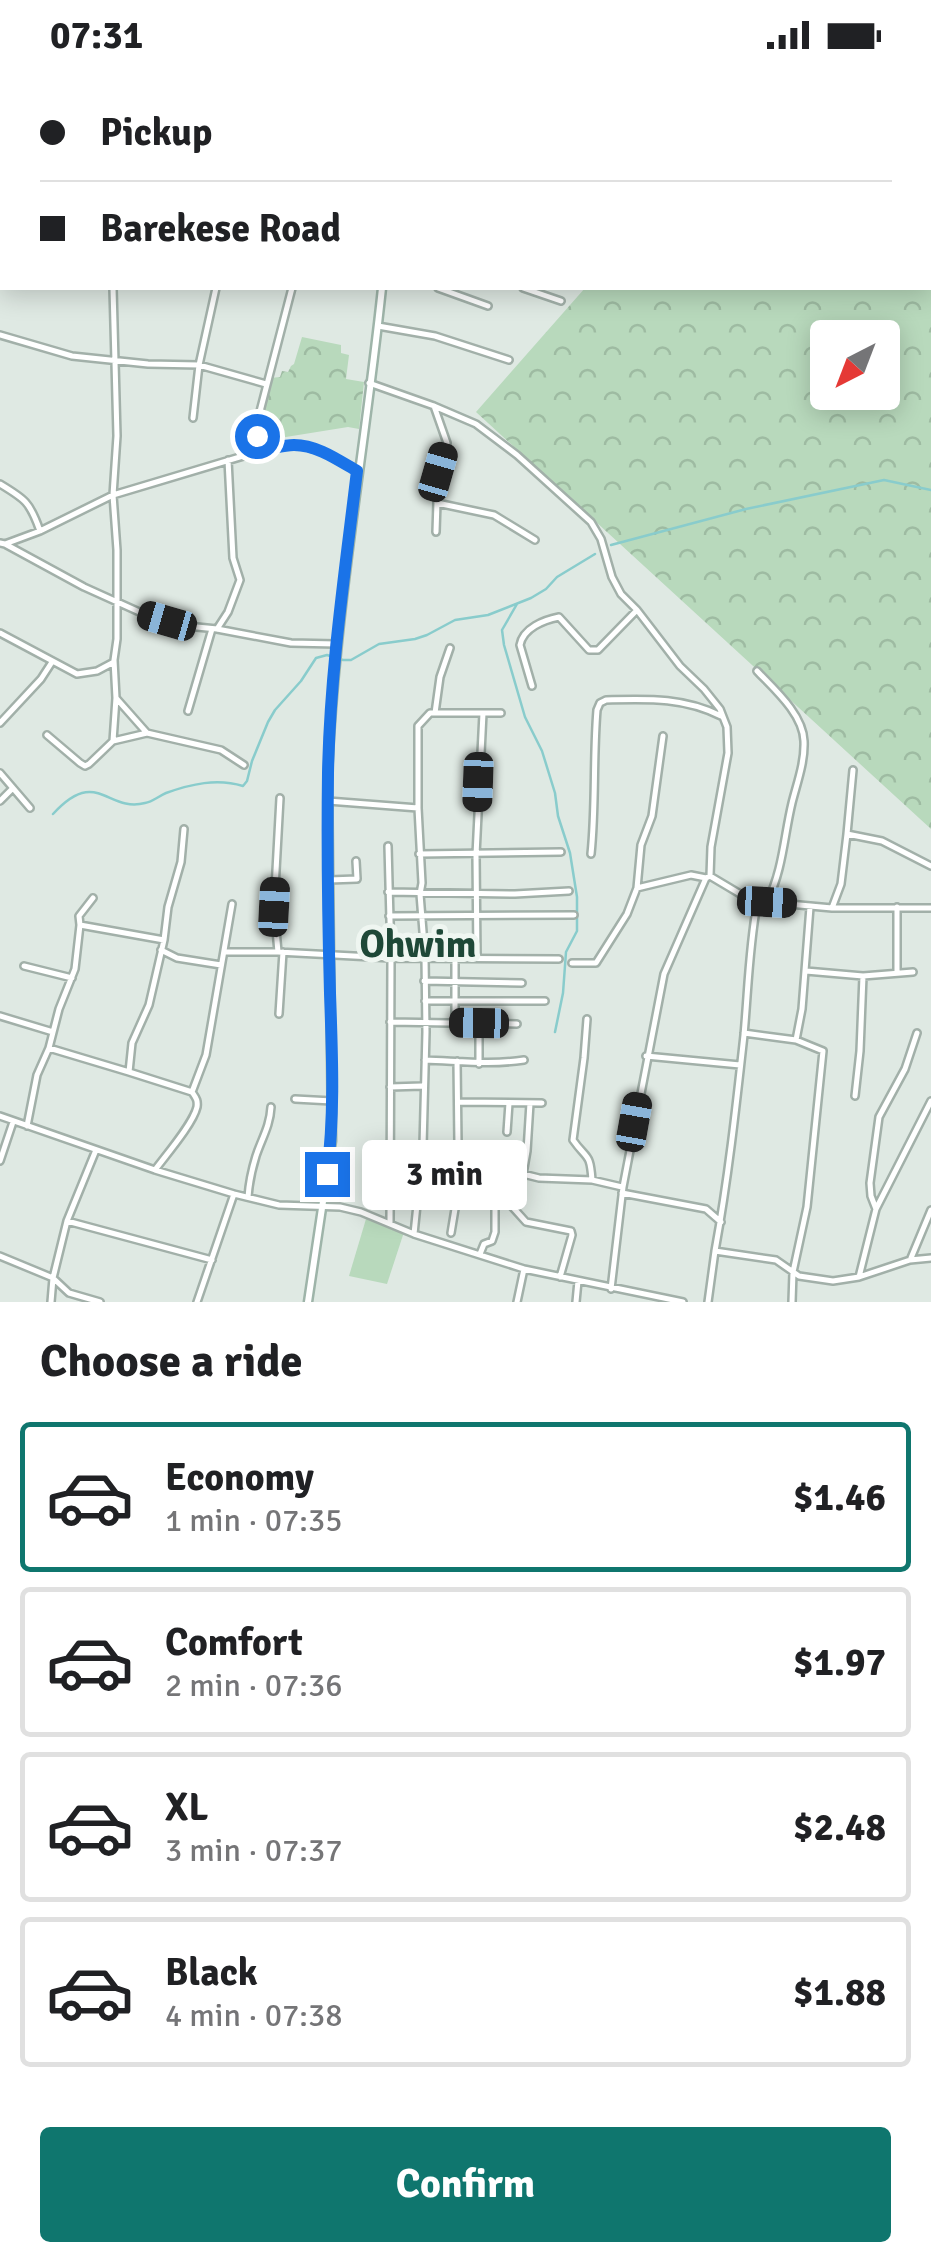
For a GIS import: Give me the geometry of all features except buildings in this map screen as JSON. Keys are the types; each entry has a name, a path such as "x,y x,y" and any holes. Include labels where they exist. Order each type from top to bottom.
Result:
{"main road":[{"path":"308,1302 332,1141 330,723 336,644 382,290"}],"street":[{"path":"113,290 117,436 112,495 118,604 113,741"},
{"path":"193,418 216,290"},
{"path":"260,450 257,423 291,290"},
{"path":"444,290 488,306"},
{"path":"529,290 561,301"},
{"path":"378,326 435,336 509,360"},
{"path":"0,335 72,356 200,365 266,384"},
{"path":"370,383 476,424 591,522 621,594 720,709 727,727 728,753 708,877 664,974 646,1056 622,1190 611,1288"},
{"path":"434,406 447,443 438,472 436,532"},
{"path":"2,543 40,531 112,495 260,450 304,446 357,471"},
{"path":"188,711 215,629 228,612 240,580 233,558 228,460"},
{"path":"0,484 26,500 40,531"},
{"path":"438,502 494,514 534,540"},
{"path":"2,543 146,615 292,644 336,644"},
{"path":"532,686 520,645 527,630 560,617 594,651 637,610"},
{"path":"0,633 77,674 97,671 115,661"},
{"path":"436,713 440,677 450,648"},
{"path":"0,723 52,662"},
{"path":"757,670 788,705 804,739 800,778 767,902"},
{"path":"116,698 147,733"},
{"path":"591,854 596,710 600,704 606,700 667,699 700,706 723,718"},
{"path":"414,1234 423,1146 426,1022 418,726 430,713 501,714"},
{"path":"477,958 476,854 483,713"},
{"path":"47,735 85,766 113,741 147,733 220,750 244,766"},
{"path":"572,963 596,964 627,914 637,888 641,845 652,816 663,736"},
{"path":"832,908 841,884 853,770"},
{"path":"0,773 30,808"},
{"path":"0,801 13,788"},
{"path":"279,1014 280,952 274,907 280,798"},
{"path":"328,801 418,808"},
{"path":"130,1072 132,1043 149,1005 168,907 182,862 184,829"},
{"path":"847,834 882,841 931,866"},
{"path":"388,846 390,1223"},
{"path":"419,854 561,852"},
{"path":"329,880 357,879 356,860"},
{"path":"637,888 691,875 708,877 757,904 931,908"},
{"path":"388,892 569,891"},
{"path":"28,1126 37,1075 72,978 79,916 93,898"},
{"path":"192,1092 206,1055 232,904"},
{"path":"708,1302 721,1222 757,904"},
{"path":"796,1040 810,906"},
{"path":"897,907 897,972"},
{"path":"389,916 574,915"},
{"path":"80,925 164,940"},
{"path":"162,950 178,958 222,965"},
{"path":"224,952 559,959"},
{"path":"455,958 456,1022"},
{"path":"24,966 72,978"},
{"path":"805,971 863,976 912,972"},
{"path":"855,1096 863,976"},
{"path":"424,981 522,984"},
{"path":"425,1001 545,1001"},
{"path":"0,1016 53,1032"},
{"path":"587,1019 573,1140 590,1162 592,1180"},
{"path":"390,1022 517,1024"},
{"path":"479,1023 479,1064"},
{"path":"744,1033 796,1040 824,1051 808,1206 793,1272 792,1302"},
{"path":"876,1209 870,1183 879,1118 905,1069 916,1033"},
{"path":"49,1048 192,1092 197,1101 193,1115 155,1170"},
{"path":"646,1056 740,1065"},
{"path":"425,1060 479,1064 524,1060"},
{"path":"452,1234 461,1172 457,1061"},
{"path":"390,1087 424,1086"},
{"path":"295,1098 332,1101"},
{"path":"458,1102 542,1103"},
{"path":"859,1276 876,1209 931,1102"},
{"path":"507,1132 509,1103"},
{"path":"530,1103 523,1174 592,1180 706,1209 721,1222"},
{"path":"248,1197 258,1151 270,1124 271,1107"},
{"path":"0,1116 234,1194 280,1204 340,1207 524,1270 611,1288 637,1298 683,1302"},
{"path":"0,1161 13,1122"},
{"path":"458,1145 494,1149"},
{"path":"51,1302 66,1222 96,1150"},
{"path":"461,1172 485,1171"},
{"path":"198,1302 234,1194"},
{"path":"418,1194 508,1202 526,1222 571,1231 560,1278"},
{"path":"480,1255 495,1232 495,1199"},
{"path":"910,1260 931,1210"},
{"path":"66,1222 212,1260"},
{"path":"715,1251 776,1260 814,1280 833,1281 931,1258"},
{"path":"0,1256 53,1278 69,1292 100,1302"},
{"path":"516,1302 524,1270"},
{"path":"576,1302 578,1281"},
{"path":"61,1302 69,1292"}],"green space":[{"path":"583,290 931,290 931,829 476,412"},
{"path":"302,337 341,345 341,353 349,355 346,379 364,382 359,429 348,427 261,441 270,378 288,372"},
{"path":"366,1219 404,1232 387,1284 349,1276"}],"waterway":[{"path":"611,545 746,509 884,480 931,490"},
{"path":"53,814 81,793 101,794 132,804 204,783 243,786 268,722 316,658 327,655 351,660 379,644 415,639 455,620 488,615 531,598 595,554"},
{"path":"517,604 502,630 504,645 525,717 542,751 555,793 577,897 577,931 566,952 555,1032"}],"district":[{"name":"Ohwim","path":"418,944"}],"route":[{"path":"257,436 260,450 304,446 357,471 330,723 332,1141 327,1174"}]}
